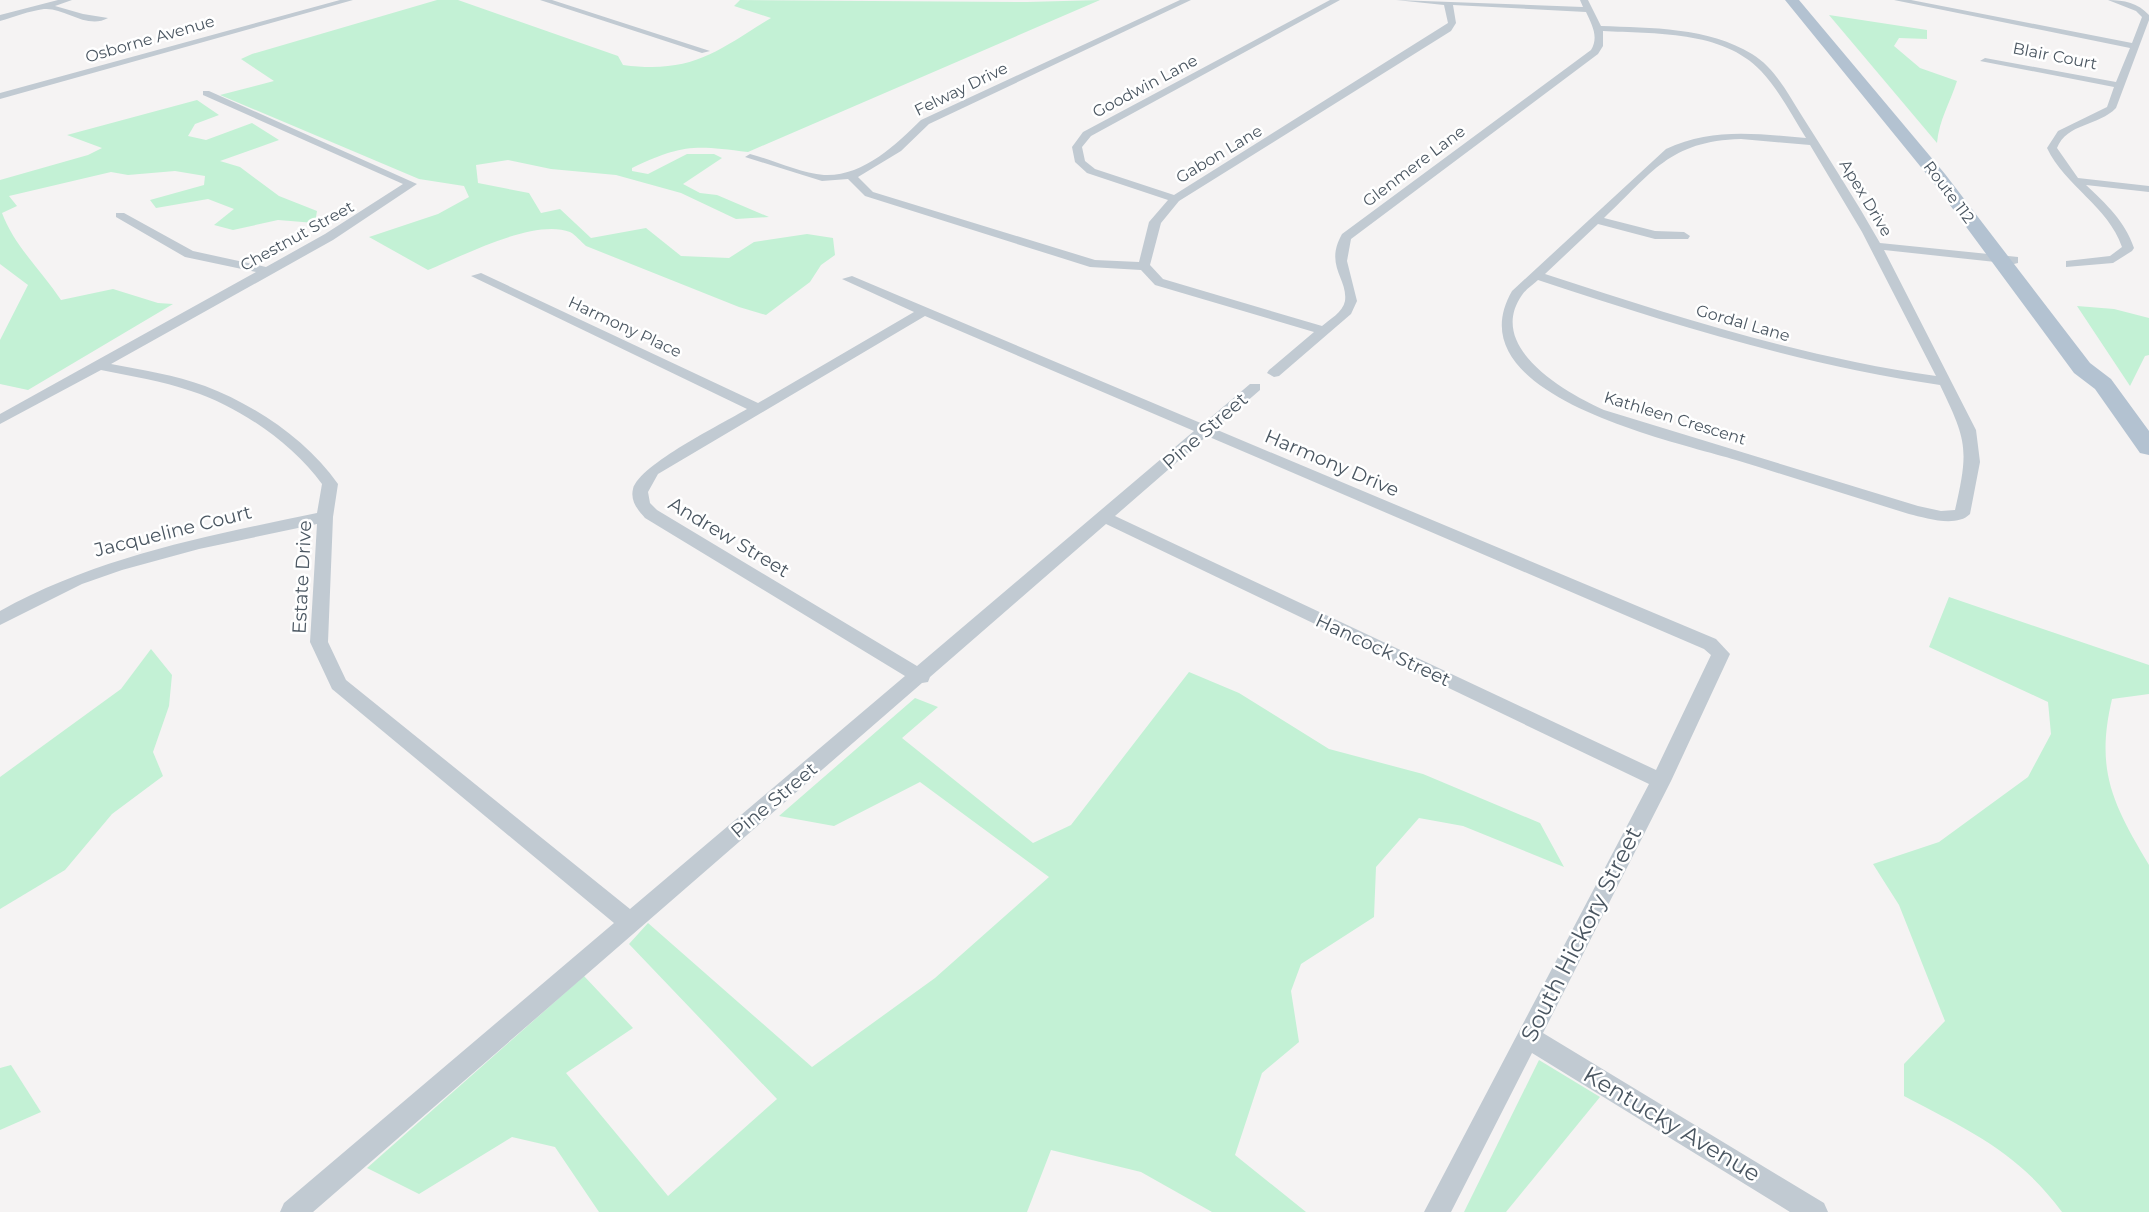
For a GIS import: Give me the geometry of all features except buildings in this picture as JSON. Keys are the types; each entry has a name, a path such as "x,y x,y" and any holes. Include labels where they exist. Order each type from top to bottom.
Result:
{"main road":[{"name":"Route 112","path":"1792,0 2006,259"},
{"name":"Route 112","path":"1802,0 1935,157 2082,368 2103,384 2149,448"}],"street":[{"path":"0,18 68,0"},
{"name":"Osborne Avenue","path":"0,96 349,0"},
{"path":"544,0 705,51"},
{"name":"Felway Drive","path":"851,176 897,149 925,122 1186,0"},
{"name":"Goodwin Lane","path":"1175,199 1091,171 1080,162 1077,147 1087,134 1336,0"},
{"path":"1400,0 1586,5 1598,28"},
{"path":"1898,0 2136,46"},
{"path":"2070,264 2113,259 2128,248 2121,231 2055,157 2054,141 2069,127 2109,111 2136,46 2145,13 2112,0"},
{"name":"Gabon Lane","path":"1144,266 1155,222 1175,199 1448,29 1452,23 1448,2"},
{"path":"46,6 82,17 104,18"},
{"name":"Apex Drive","path":"1598,28 1688,36 1741,52 1768,73 1815,142 1877,246 1974,446 1962,514"},
{"name":"Glenmere Lane","path":"1274,373 1344,314 1351,301 1340,261 1340,247 1346,237 1589,58 1599,47 1598,28"},
{"name":"Blair Court","path":"1985,61 2119,85"},
{"name":"Chestnut Street","path":"0,420 363,217 411,184 206,93"},
{"name":"Kathleen Crescent","path":"1815,142 1725,137 1681,144 1647,171 1536,275 1507,309 1509,341 1513,351 1538,376 1581,405 1670,437 1915,510 1941,516 1962,514"},
{"path":"750,157 822,178 851,176 869,194 1094,264 1144,266 1159,282 1324,331"},
{"path":"2076,181 2149,189"},
{"path":"120,215 189,254 267,271"},
{"path":"1597,220 1655,235 1684,236"},
{"path":"1877,246 2006,259"},
{"name":"Gordal Lane","path":"1536,275 1689,326 1791,355 1864,371 1945,382"},
{"name":"Harmony Place","path":"477,276 758,409"},
{"name":"Harmony Drive","path":"848,279 1710,644 1721,654"},
{"name":"Andrew Street","path":"920,677 643,508 639,494 641,484 653,471 925,311"},
{"name":"Estate Drive","path":"100,365 198,389 275,433 321,469 330,484 325,517 319,642 339,684 629,922"},
{"name":"Pine Street","path":"293,1212 629,922 1106,518 1255,387"},
{"name":"Jacqueline Court","path":"0,620 41,594 110,566 325,517"},
{"name":"Hancock Street","path":"1106,518 1661,781"},
{"name":"South Hickory Street","path":"1437,1212 1661,781 1721,654"},
{"name":"Kentucky Avenue","path":"1528,1037 1815,1212"}],"green space":[{"path":"437,0 458,0 618,56 623,65 647,67 686,63 702,58 771,18 734,6 740,0 1100,0 748,152 689,148 664,154 632,168 632,171 648,174 687,154 714,154 722,158 683,184 700,193 717,195 769,217 736,219 681,193 616,175 551,169 508,160 476,165 478,183 529,193 541,213 560,209 591,238 646,228 681,256 729,258 754,242 807,234 833,238 835,255 821,265 810,282 766,315 739,307 586,246 570,232 555,229 538,230 499,240 428,270 369,237 438,214 469,197 464,186 419,179 220,95 274,81 241,59 252,54"},
{"path":"1829,15 1927,30 1927,39 1899,38 1894,46 1920,68 1957,81 1942,119 1937,143"},
{"path":"197,100 219,115 195,124 188,136 206,140 252,123 279,140 220,161 240,167 279,196 317,211 315,223 278,220 233,230 214,225 234,209 208,199 156,208 150,200 204,185 205,176 175,171 128,175 111,172 9,196 17,206 2,213 7,225 61,300 113,289 158,303 173,304 28,390 0,384 0,340 28,285 0,264 0,180 88,155 102,148 67,135"},
{"path":"2077,306 2114,309 2149,318 2149,355 2145,356 2130,386"},
{"path":"1949,597 2149,665 2149,694 2112,699 2106,747 2107,767 2117,805 2149,865 2149,1212 2062,1212 2028,1173 1991,1144 1904,1096 1904,1064 1945,1021 1899,905 1873,864 1939,842 2028,777 2051,734 2048,702 1929,647"},
{"path":"151,649 172,675 169,706 153,752 163,776 112,814 65,870 0,909 0,777 121,689"},
{"path":"1189,672 1239,693 1329,749 1423,774 1540,823 1564,867 1463,826 1419,818 1376,867 1374,917 1301,964 1291,991 1299,1042 1262,1073 1235,1155 1306,1212 1212,1212 1141,1172 1051,1150 1027,1212 599,1212 555,1147 512,1137 419,1194 367,1168 584,976 633,1028 566,1073 668,1196 777,1099 629,944 648,923 812,1067 935,978 1049,877 920,782 834,826 779,816 915,698 938,707 902,738 1033,843 1071,825"},
{"path":"1539,1060 1600,1097 1506,1212 1464,1212"},
{"path":"11,1065 41,1112 0,1130 0,1068"}]}
